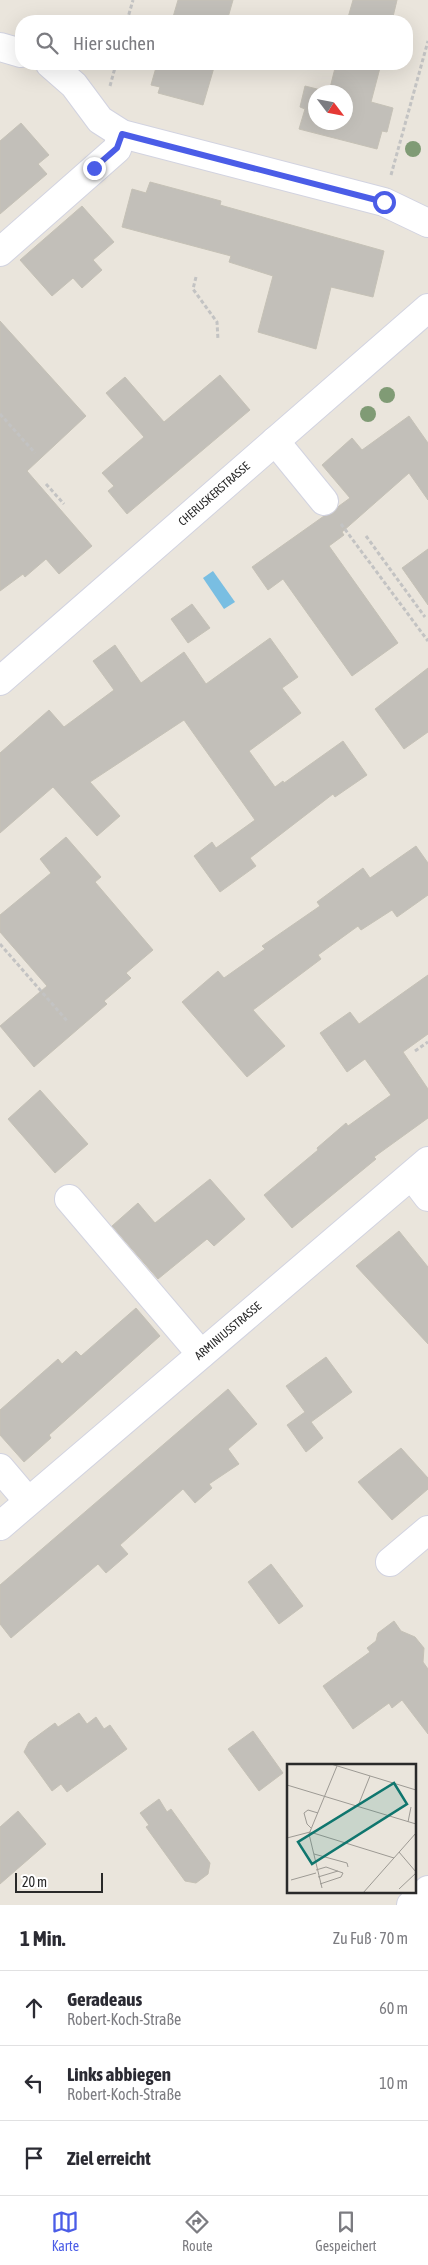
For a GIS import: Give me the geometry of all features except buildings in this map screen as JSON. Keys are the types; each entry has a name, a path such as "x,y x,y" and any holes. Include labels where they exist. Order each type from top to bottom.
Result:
{"street":[{"path":"0,47 15,51"},
{"path":"57,70 74,85 100,120 122,134 384,202 428,223"},
{"path":"0,252 117,148 122,134"},
{"name":"CHERUSKERSTRASSE","path":"0,681 428,308"},
{"path":"275,441 324,501"},
{"path":"420,1168 428,1197"},
{"name":"ARMINIUSSTRASSE","path":"0,1526 420,1168"},
{"path":"69,1199 201,1354"},
{"path":"0,1468 28,1501"},
{"path":"390,1562 428,1530"},
{"path":"410,1905 428,1890"}],"path":[{"path":"129,15 133,0"},
{"path":"384,202 428,40"},
{"path":"196,277 192,289 216,322 218,340"},
{"path":"0,414 35,453"},
{"path":"46,484 64,504"},
{"path":"324,501 428,641"},
{"path":"366,536 424,617"},
{"path":"0,944 68,1022"},
{"path":"415,1051 428,1042"}],"water":[{"path":"213,571 235,602 224,609 203,578"}],"route":[{"path":"94,168 117,148 122,134 384,202"}]}
